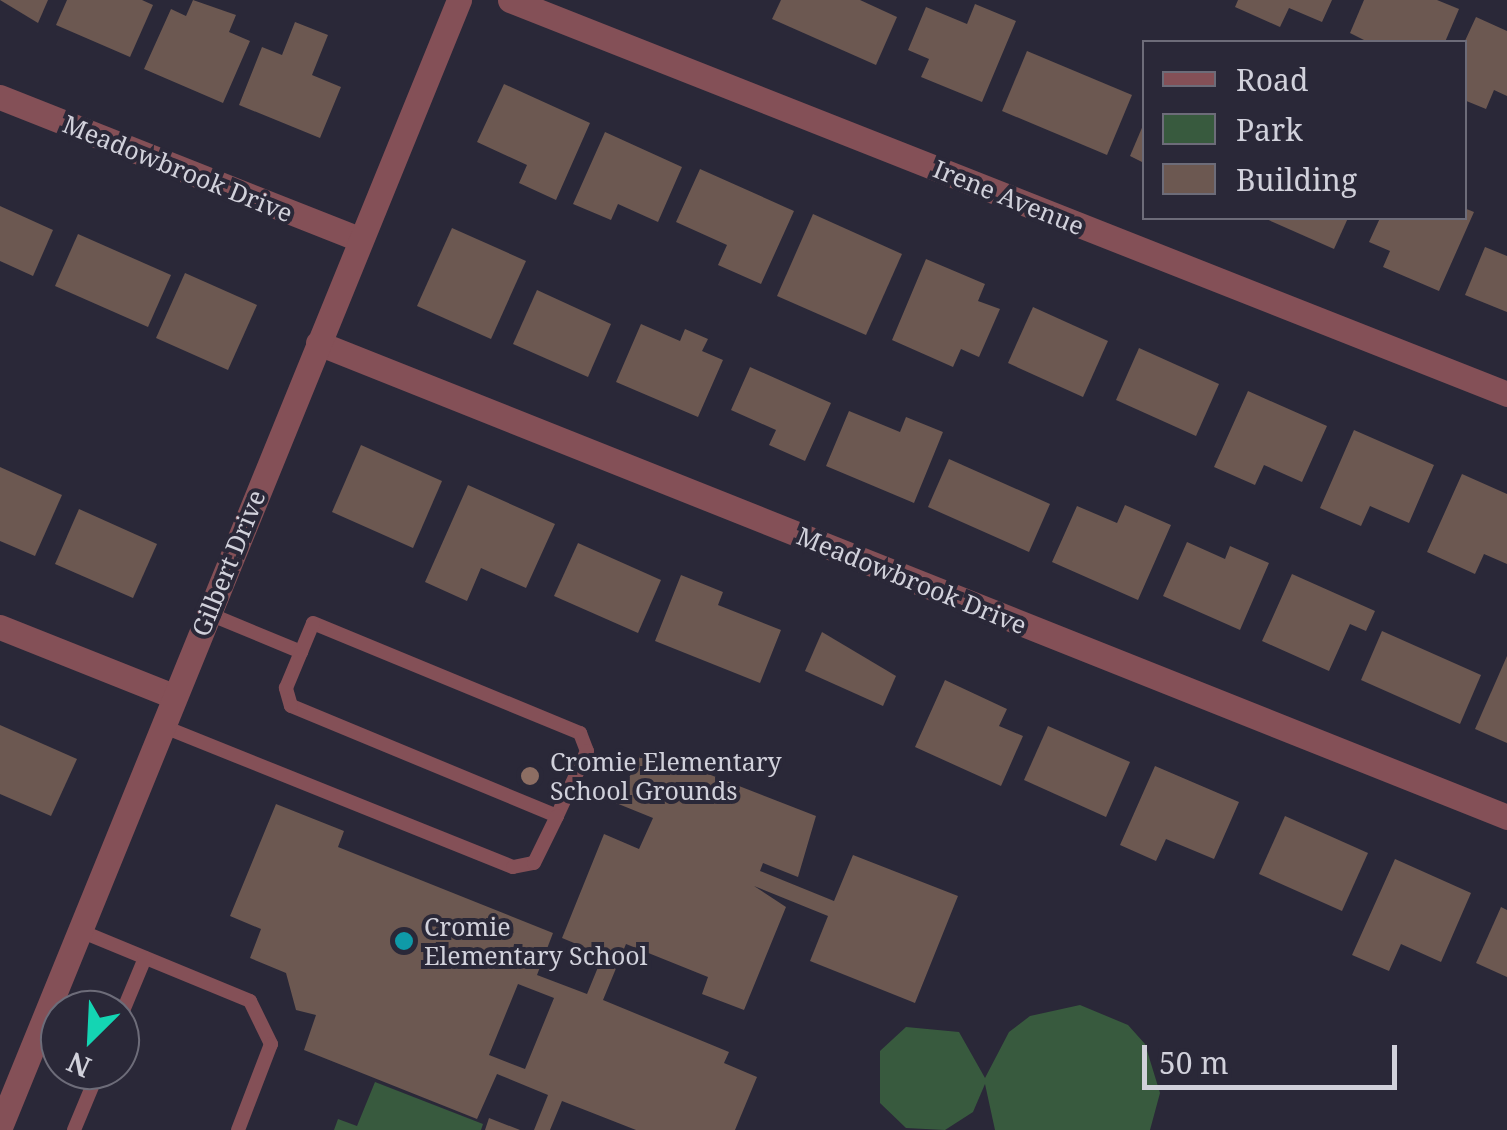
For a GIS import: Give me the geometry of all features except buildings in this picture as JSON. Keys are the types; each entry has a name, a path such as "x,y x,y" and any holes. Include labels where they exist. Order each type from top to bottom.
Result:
{"street":[{"name":"Gilbert Drive","path":"0,1127 318,343 356,238 459,0"},
{"name":"Irene Avenue","path":"510,0 1507,394"},
{"name":"Meadowbrook Drive","path":"0,97 356,238"},
{"name":"Meadowbrook Drive","path":"318,343 1507,818"},
{"path":"0,627 173,696"}],"lane":[{"path":"207,613 301,652"},
{"path":"162,726 512,867 534,863 557,816 586,751 580,732 314,622 285,693 291,706 557,816"},
{"path":"78,930 231,991 263,1020 270,1044 238,1130"},
{"path":"132,990 145,958"},
{"path":"74,1130 90,1090"}],"green space":[{"path":"1080,1005 1128,1025 1145,1044 1160,1093 1150,1130 995,1130 985,1084 973,1112 945,1130 906,1128 880,1103 880,1051 906,1027 959,1032 985,1078 1009,1032 1030,1016"},
{"path":"375,1082 483,1124 481,1130 334,1130 338,1119 357,1126"}],"place":[{"name":"Cromie Elementary School Grounds","path":"530,776"},
{"name":"Cromie Elementary School","path":"404,941"}]}
